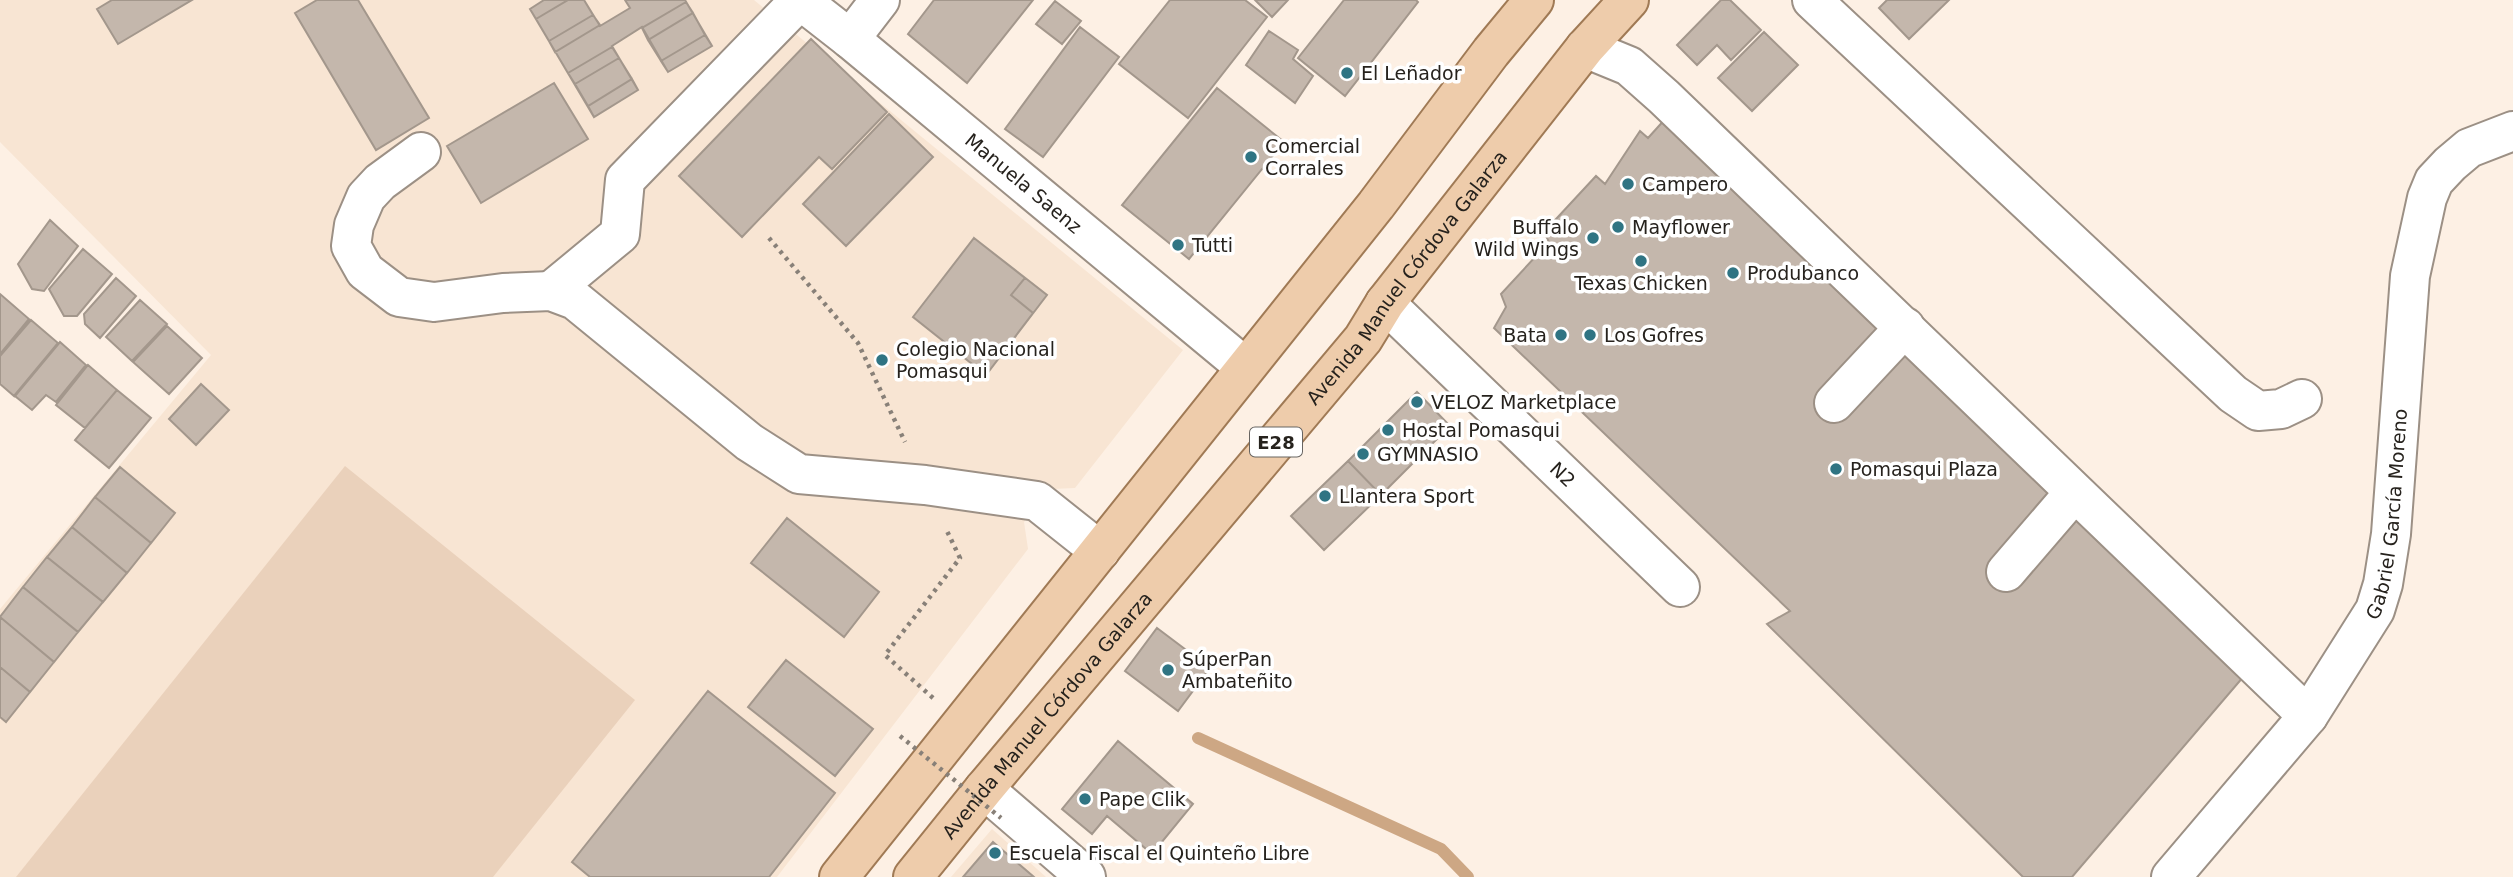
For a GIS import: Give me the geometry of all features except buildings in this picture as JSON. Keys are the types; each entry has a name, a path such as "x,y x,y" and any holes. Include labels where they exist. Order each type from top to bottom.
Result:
{"main road":[{"path":"839,877 1376,205 1491,52 1534,0"},
{"name":"Avenida Manuel Córdova Galarza","path":"913,877 993,803 1363,339 1385,303 1586,48 1629,0"}],"street":[{"path":"551,291 620,234 625,180 800,0"},
{"name":"Manuela Saenz","path":"800,0 1245,367"},
{"path":"850,39 880,0"},
{"path":"1812,0 2233,394 2258,411 2281,409 2302,399"},
{"path":"1586,48 1629,66 1664,97 2308,716"},
{"name":"Gabriel García Moreno","path":"2171,877 2308,716 2375,610 2383,584 2391,534 2410,276 2427,198 2434,181 2469,148 2513,131"},
{"path":"421,152 380,182 366,197 354,225 351,246 365,271 399,297 434,302 492,294 551,291 575,300 749,442 799,474 925,485 1037,501 1100,551"},
{"name":"N2","path":"1385,303 1680,587"},
{"path":"1834,402 1905,327"},
{"path":"2006,572 2074,493"},
{"path":"993,803 1086,877"}],"path":[{"path":"900,736 993,803"}],"shaded area":[{"path":"0,0 754,0 1183,350 1075,488 1052,489 1024,522 1028,549 777,877 0,877 0,609 211,355 0,142"},
{"path":"345,466 635,700 493,877 16,877"},
{"name":"Escuela Fiscal el Quinteño Libre","path":"992,829 1046,877 951,877"}],"waterway":[{"path":"1198,738 1441,849 1468,877"}],"place":[{"name":"El Leñador","path":"1347,73"},
{"name":"Comercial Corrales","path":"1251,157"},
{"name":"Campero","path":"1628,184"},
{"name":"Mayflower","path":"1618,227"},
{"name":"Buffalo Wild Wings","path":"1593,238"},
{"name":"Tutti","path":"1178,245"},
{"name":"Texas Chicken","path":"1641,261"},
{"name":"Produbanco","path":"1733,273"},
{"name":"Bata","path":"1561,335"},
{"name":"Los Gofres","path":"1590,335"},
{"name":"Colegio Nacional Pomasqui","path":"882,360"},
{"name":"VELOZ Marketplace","path":"1417,402"},
{"name":"Hostal Pomasqui","path":"1388,430"},
{"name":"GYMNASIO","path":"1363,454"},
{"name":"Pomasqui Plaza","path":"1836,469"},
{"name":"Llantera Sport","path":"1325,496"},
{"name":"SúperPan Ambateñito","path":"1168,670"},
{"name":"Pape Clik","path":"1085,799"},
{"name":"Escuela Fiscal el Quinteño Libre","path":"995,853"}]}
